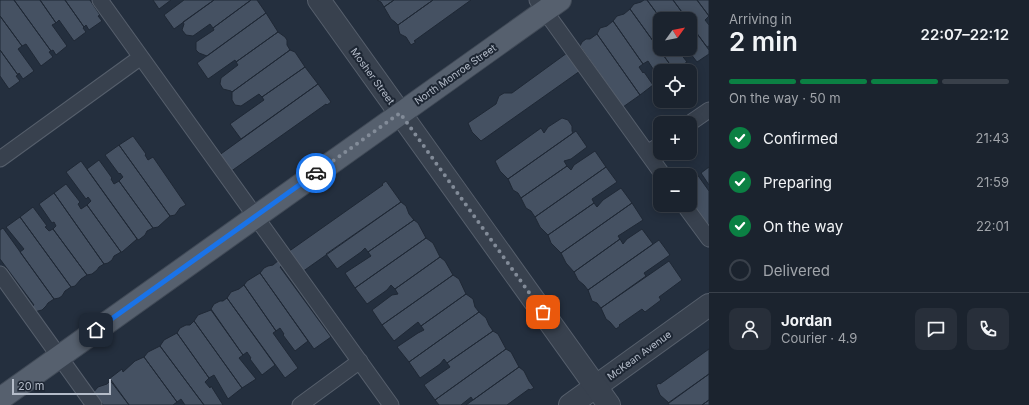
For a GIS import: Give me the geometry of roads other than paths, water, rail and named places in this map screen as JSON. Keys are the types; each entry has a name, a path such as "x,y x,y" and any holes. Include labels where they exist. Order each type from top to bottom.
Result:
{"main road":[{"name":"North Monroe Street","path":"0,399 400,113 547,4"}],"street":[{"name":"Mosher Street","path":"319,0 609,405"},
{"name":"McKean Avenue","path":"570,405 709,305"}],"lane":[{"path":"100,0 391,405"},
{"path":"547,4 658,168"},
{"path":"0,159 141,57"},
{"path":"697,119 709,110"},
{"path":"648,153 653,150"},
{"path":"689,212 709,239"},
{"path":"0,274 94,405"},
{"path":"300,405 360,362"}]}
